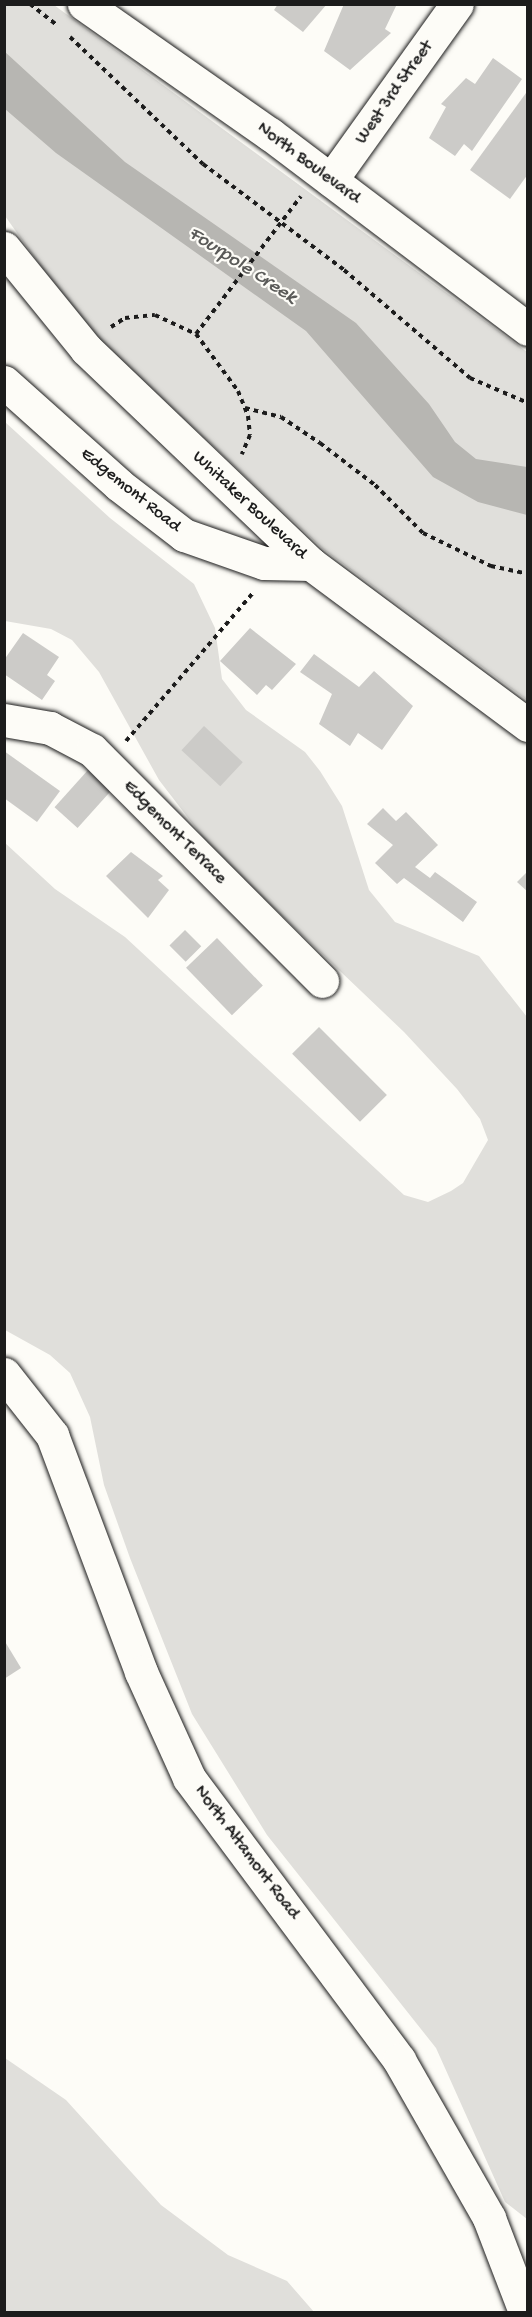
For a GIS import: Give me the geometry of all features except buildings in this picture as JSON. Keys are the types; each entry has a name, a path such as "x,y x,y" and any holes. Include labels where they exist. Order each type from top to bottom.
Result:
{"street":[{"name":"North Boulevard","path":"84,4 319,184 528,329"},
{"name":"West 3rd Street","path":"319,184 458,4"},
{"name":"Whitaker Boulevard","path":"4,248 86,349 311,564 528,724"},
{"name":"Edgemont Road","path":"4,382 119,485 184,535 264,563 311,564"},
{"name":"Edgemont Terrace","path":"4,720 50,728 92,750 322,981"},
{"name":"North Altamont Road","path":"4,1374 37,1408 52,1435 141,1672 189,1779 399,2060 489,2218 525,2313"}],"path":[{"path":"30,4 203,164 281,223 470,378 528,403"},
{"path":"196,334 281,223 319,184"},
{"path":"105,333 125,318 155,315 196,334 245,408 250,435 238,459"},
{"path":"245,408 280,417 320,443 375,485 423,533 490,566 528,574"},
{"path":"121,747 257,588"}],"shaded area":[{"path":"4,5 54,5 527,352 527,700 323,549 98,338 42,268 5,216"},
{"path":"5,422 110,518 194,584 215,628 222,679 246,710 305,752 320,771 342,806 369,890 395,922 479,956 527,1017 527,2219 505,2202 436,2048 267,1835 192,1714 130,1558 104,1485 90,1417 70,1373 50,1355 5,1330 4,842 55,889 125,937 404,1195 428,1202 451,1191 463,1183 488,1140 480,1119 457,1089 404,1032 212,849 159,780 99,672 72,640 51,629 5,621"},
{"path":"5,2058 66,2100 161,2205 228,2255 287,2281 314,2312 5,2312"}],"water":[{"name":"Fourpole Creek","path":"4,51 125,162 356,323 429,404 455,442 476,459 527,467 527,515 478,502 433,477 306,331 56,153 5,109"}]}
